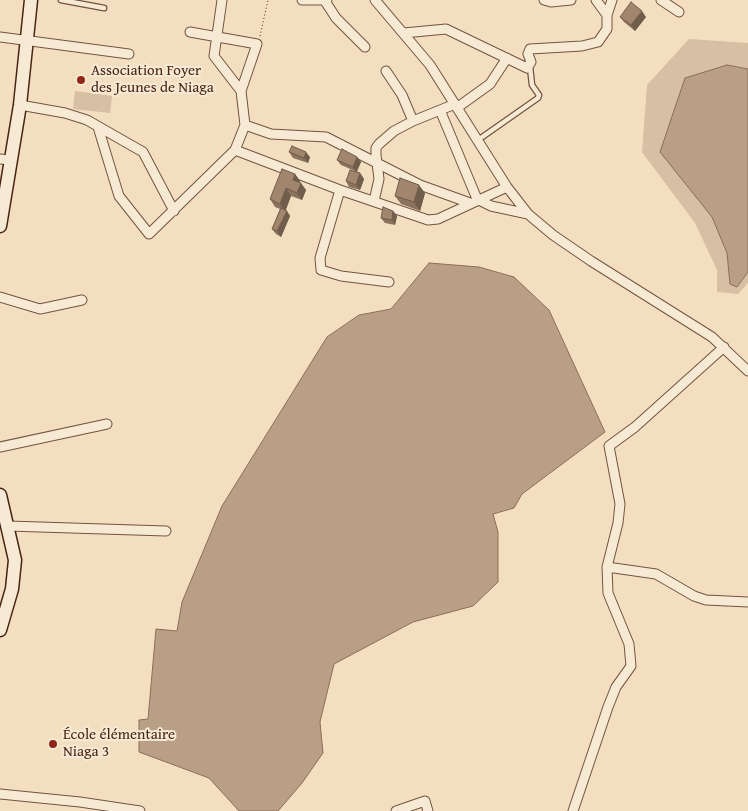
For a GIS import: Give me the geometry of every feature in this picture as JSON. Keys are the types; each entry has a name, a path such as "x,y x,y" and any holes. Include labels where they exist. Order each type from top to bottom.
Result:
{"main road":[{"path":"0,226 5,159 20,104 31,0"},
{"path":"0,495 13,547 14,574 0,630"}],"street":[{"path":"222,0 214,56 241,91"},
{"path":"302,0 326,0 336,18 365,47"},
{"path":"375,0 404,33 457,106 507,187 528,214 549,232 591,261 724,347 748,371"},
{"path":"544,0 551,2 571,0"},
{"path":"596,0 608,15"},
{"path":"404,33 446,29 522,67 529,66 530,49 582,46 598,42 607,29 612,0"},
{"path":"661,0 679,12"},
{"path":"98,126 119,196 149,234 235,150 246,125 241,91 257,44 190,32"},
{"path":"0,38 129,54"},
{"path":"374,201 379,180 376,148 379,144 394,132 413,121 440,110 457,106 490,84 498,75 507,58"},
{"path":"386,71 402,95 413,121"},
{"path":"20,104 65,113 88,120 143,152 174,211"},
{"path":"440,110 474,201"},
{"path":"246,125 271,134 326,137 420,185 492,206 528,214"},
{"path":"235,150 340,190 433,221 507,187"},
{"path":"340,190 320,258 321,270 341,276 389,282"},
{"path":"0,296 40,309 82,300"},
{"path":"573,811 616,687 631,666 629,644 608,593 607,567 620,504 609,446 635,427 724,347"},
{"path":"0,447 108,424"},
{"path":"8,526 166,531"},
{"path":"607,567 656,574 694,596 706,600 748,602"},
{"path":"0,794 140,811"},
{"path":"396,811 425,801 428,811"}],"lane":[{"path":"61,0 104,8"},
{"path":"478,140 538,98 539,95 532,85 529,66"}],"path":[{"path":"257,44 268,0"}],"shaded area":[{"path":"689,39 748,43 748,283 738,294 717,292 717,270 695,223 642,152 647,85"},
{"path":"727,65 748,69 748,272 737,287 730,284 727,253 712,217 660,152 685,78"},
{"path":"75,91 112,96 110,113 73,109"},
{"path":"429,263 479,267 514,277 549,310 605,432 522,494 514,508 493,514 498,532 498,582 473,606 413,622 334,664 320,722 323,753 302,783 278,811 239,811 209,778 139,752 139,720 148,719 156,629 177,631 182,602 222,506 327,337 359,315 391,309"}],"building":[{"path":"631,2 642,11 631,25 620,17"},
{"path":"292,146 306,152 304,158 289,152"},
{"path":"342,149 357,157 353,167 337,160"},
{"path":"282,169 295,174 293,180 301,183 297,193 286,188 280,204 270,199"},
{"path":"350,170 360,173 356,185 346,181"},
{"path":"400,178 419,185 414,202 395,196"},
{"path":"383,207 393,211 392,220 381,218"},
{"path":"281,208 287,211 277,231 272,229"}],"place":[{"name":"Association Foyer des Jeunes de Niaga","path":"81,80"},
{"name":"École élémentaire Niaga 3","path":"53,744"}]}
